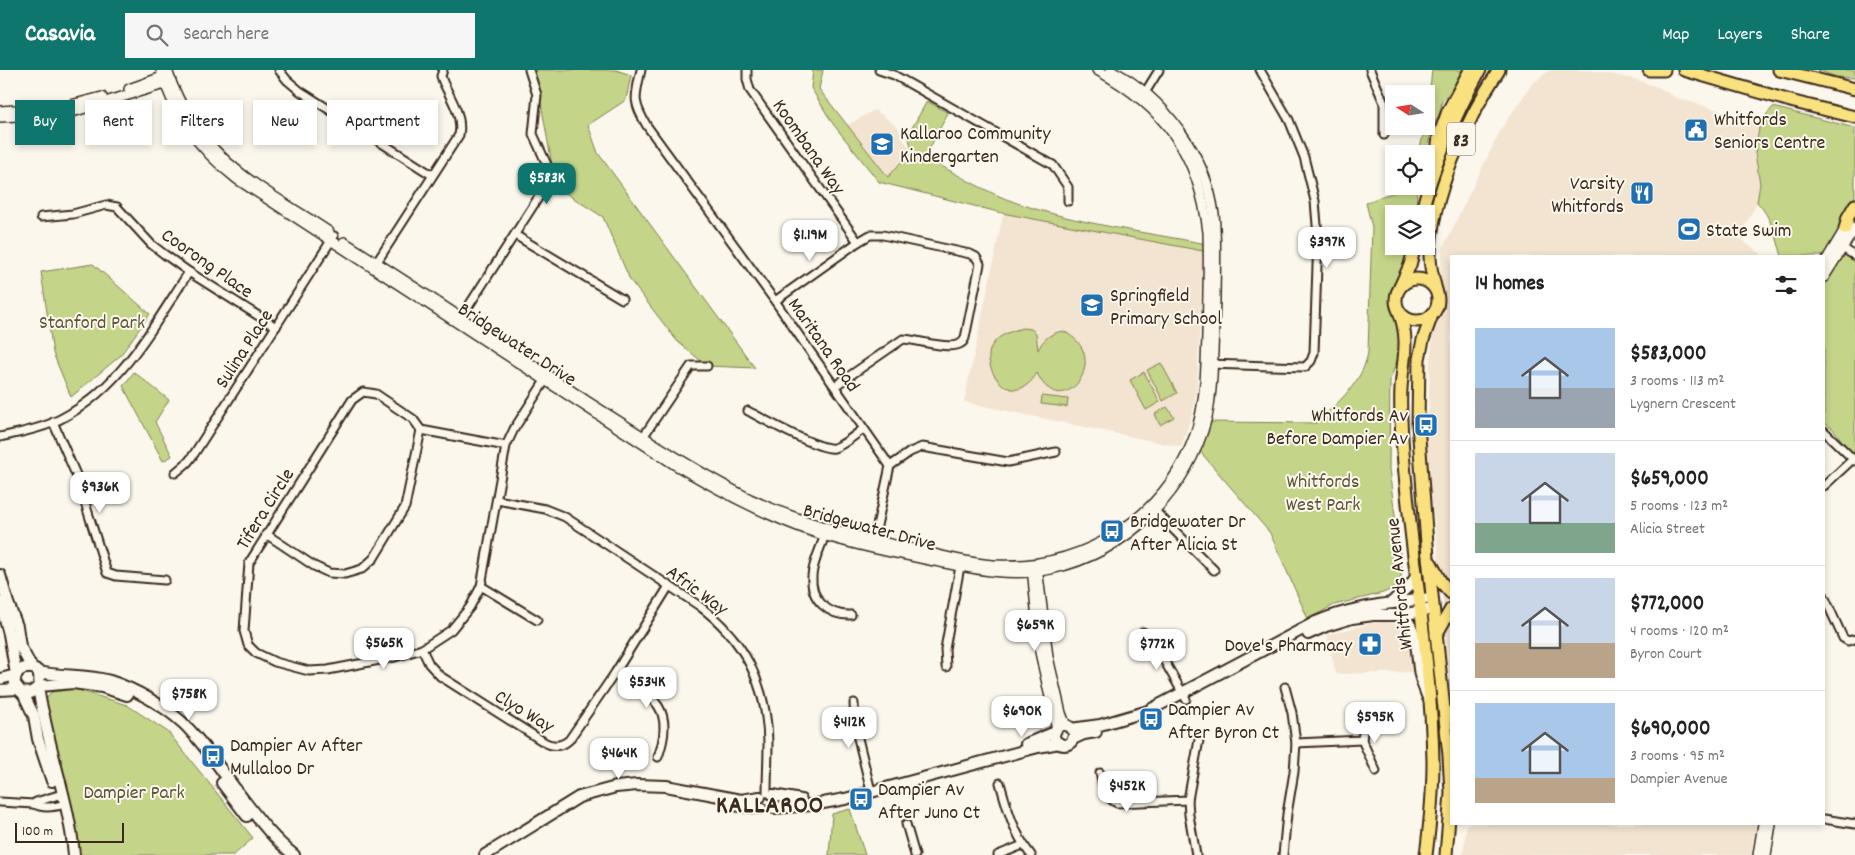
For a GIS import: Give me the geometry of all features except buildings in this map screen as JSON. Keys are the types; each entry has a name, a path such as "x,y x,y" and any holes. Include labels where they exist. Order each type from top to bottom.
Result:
{"main road":[{"path":"1435,168 1439,136 1448,112 1470,70"},
{"name":"83","path":"1435,168 1453,122 1480,70"},
{"name":"83","path":"1432,315 1438,304 1430,257 1440,199 1459,145 1482,97 1499,70"},
{"path":"1649,70 1664,70"},
{"path":"1684,70 1794,102 1855,117"},
{"path":"1779,70 1855,89"},
{"path":"1850,229 1848,217 1855,205"},
{"path":"1413,255 1398,290 1396,301 1399,311 1415,321 1432,315"},
{"path":"1398,290 1407,282 1418,278 1430,282 1436,290"},
{"name":"Whitfords Avenue","path":"1399,311 1405,327 1406,338 1400,397 1402,439 1430,704 1433,779 1426,855"},
{"name":"Whitfords Avenue","path":"1432,315 1421,350 1418,424 1428,557 1450,782 1446,855"},
{"path":"1428,557 1441,582 1450,592"},
{"path":"0,575 17,626 20,646 41,680 39,687 61,800 68,855"},
{"path":"1391,603 1412,583 1417,575"},
{"path":"0,602 9,634 16,674 15,682 34,716 38,739 73,838 74,855"},
{"path":"1184,696 1328,617 1345,611 1391,603 1420,605 1433,603"},
{"path":"497,855 576,806 589,800 615,794 638,791 664,792 727,805 768,810 812,805 845,799 870,788 1033,742 1064,731 1084,734 1134,722 1306,634 1352,618 1373,615 1401,615 1420,605"},
{"path":"1436,635 1450,610"},
{"path":"1401,615 1406,618 1415,637 1420,673 1430,704"},
{"path":"0,679 16,674 23,668 89,677 111,681 152,701 182,722 259,820 278,842 294,855"},
{"path":"0,690 32,693 39,687 73,683 102,687 123,693 157,712 183,733 257,829 283,855"},
{"path":"485,855 579,797 616,787 637,784 666,786 740,800 767,795 804,800 870,788 1038,747 1059,743 1068,744 1064,731"},
{"path":"1059,743 1055,739 1064,731"},
{"path":"767,795 776,800 774,808"},
{"path":"761,808 759,802 767,795"}],"street":[{"path":"279,70 300,91 432,175"},
{"path":"375,265 459,136 459,116 443,82 442,70"},
{"path":"459,321 546,186 549,174 533,134 537,94 529,70"},
{"name":"Maritana Road","path":"641,70 635,101 638,112 775,301 890,466"},
{"name":"Koombana Way","path":"747,70 750,90 858,242"},
{"path":"879,70 894,75 1054,165 1068,187 1068,201"},
{"name":"Bridgewater Drive","path":"1097,70 1144,95"},
{"name":"Bridgewater Drive","path":"166,76 206,141 240,174 333,238 641,440 752,500 826,532 961,563 1034,568 1064,565 1095,553 1131,532 1153,509 1188,452 1199,420 1204,397 1209,364 1208,232 1201,190 1186,154 1144,95 1111,70"},
{"path":"1144,95 1159,70"},
{"path":"1209,364 1305,367 1311,361 1314,353 1318,237 1315,201 1304,158 1289,120 1260,70"},
{"path":"1370,70 1384,103 1384,135"},
{"path":"0,111 39,110 76,105 166,76"},
{"path":"0,118 69,113 166,76"},
{"name":"Coorong Place","path":"41,217 72,214 106,206 117,207 152,244 189,272 276,328"},
{"path":"1825,263 1850,229 1855,213"},
{"path":"775,301 858,242 878,234 970,254 978,260 980,270 963,344 948,346 903,339 835,386"},
{"path":"515,235 622,299"},
{"name":"Sulina Place","path":"175,473 194,454 333,238"},
{"path":"1839,246 1855,256"},
{"path":"1825,275 1839,246"},
{"path":"0,437 28,431 53,422 85,403 116,377 133,356 189,272"},
{"path":"641,440 691,366 707,366"},
{"name":"Tifera Circle","path":"421,430 413,419 376,394 367,392 360,394 352,400 249,562 244,638 256,654 286,666 319,671 395,657 422,649 451,630 470,607 480,586 506,446 514,428 546,378"},
{"path":"748,411 792,434 827,448 838,446 863,429"},
{"path":"53,422 77,477 107,573 116,576 164,580"},
{"path":"266,534 314,566 329,573 345,574 362,569 374,558 406,507 421,430 506,446"},
{"path":"1825,432 1854,460 1825,485"},
{"path":"873,544 890,466 910,452 922,447 1008,462 1056,452"},
{"name":"Afric Way","path":"497,500 545,508 565,517 714,616 745,654 759,683 766,714 768,744 767,795"},
{"path":"1153,509 1214,570"},
{"path":"826,532 813,571 813,588 818,600 826,609 835,613 851,615"},
{"path":"946,667 945,649 961,563"},
{"path":"1034,568 1040,652 1064,731"},
{"path":"480,586 537,620"},
{"name":"Clyo Way","path":"422,649 429,664 440,676 544,742 555,746 569,740 669,586"},
{"path":"1825,598 1843,638 1848,641 1855,639"},
{"path":"1143,632 1157,648 1184,696"},
{"path":"614,673 648,694 658,705 663,717 665,732 658,757"},
{"path":"1283,855 1296,744 1292,712 1285,687"},
{"path":"854,703 855,726 870,788"},
{"path":"1365,718 1362,740 1376,771"},
{"path":"1196,855 1188,800 1199,740"},
{"path":"1296,744 1362,740"},
{"path":"1100,773 1105,793 1117,803 1188,800"},
{"path":"1000,783 1016,831 1031,855"},
{"path":"0,802 34,804 43,807 61,800"},
{"path":"1825,819 1855,824"},
{"path":"906,824 915,855"},
{"path":"1758,855 1763,825"},
{"path":"1766,855 1771,825"},
{"path":"998,855 1023,845"}],"shaded area":[{"path":"1550,70 1590,70 1634,79 1660,88 1676,98 1760,122 1755,153 1760,184 1757,202 1739,238 1761,255 1450,255 1450,682 1438,550 1427,463 1430,361 1443,248 1501,129 1532,84"},
{"name":"Kallaroo Community Kindergarten","path":"875,110 898,127 902,138 912,150 888,177 844,127"},
{"name":"Springfield Primary School","path":"1004,211 1203,251 1197,388 1193,412 1181,447 964,402"},
{"path":"1384,622 1398,624 1409,639 1415,672 1336,674 1327,635 1368,624"},
{"path":"1467,825 1756,825 1751,855 1463,855"}],"green space":[{"path":"535,70 616,70 631,75 626,100 588,125 598,153 755,368 707,366 677,341 630,280 603,217 556,187"},
{"path":"813,70 823,70 819,89 888,177 912,150 908,135 927,101 948,113 925,157 982,188 1005,199 1064,217 1207,244 1203,251 1002,213 879,182 833,124 811,88"},
{"path":"1432,70 1463,70 1451,91 1442,101 1440,113 1435,123 1435,85 1430,85"},
{"path":"1818,70 1855,70 1855,78 1836,77"},
{"path":"1773,107 1855,128 1855,210 1825,255 1782,255 1769,220 1757,202 1760,184 1755,153 1760,122"},
{"path":"1423,135 1431,135 1428,145 1421,145"},
{"name":"Whitfords West Park","path":"1417,195 1416,205 1385,205 1385,255 1411,255 1408,265 1392,294 1393,310 1399,323 1402,347 1390,380 1389,469 1402,570 1400,581 1394,588 1383,593 1334,605 1308,619 1270,533 1197,448 1206,422 1316,423 1355,383 1361,373 1368,352 1372,227 1366,203 1382,196"},
{"path":"1842,251 1855,258 1855,457 1832,428 1825,424 1825,283"},
{"name":"Stanford Park","path":"93,264 150,314 120,356 71,397 53,353 41,272"},
{"path":"1023,328 1031,329 1036,333 1038,350 1042,343 1051,335 1063,331 1077,341 1084,352 1085,364 1082,376 1076,385 1067,391 1058,392 1046,387 1037,373 1027,385 1017,389 1008,388 1000,382 993,373 989,353 993,344 1003,335"},
{"path":"1161,363 1177,393 1163,401 1147,370"},
{"path":"134,372 169,400 155,422 172,456 163,461 123,386"},
{"path":"1144,372 1160,402 1146,410 1130,380"},
{"path":"1042,396 1068,399 1067,407 1041,404"},
{"path":"1167,407 1174,417 1160,425 1155,414"},
{"name":"Dampier Park","path":"75,689 127,705 168,732 253,838 234,855 79,855 74,814 43,704 51,692"},
{"path":"850,809 865,855 829,855 832,814"}],"place":[{"name":"Whitfords Seniors Centre","path":"1696,130"},
{"name":"Kallaroo Community Kindergarten","path":"882,144"},
{"name":"Varsity Whitfords","path":"1642,193"},
{"name":"State Swim","path":"1689,229"},
{"name":"Springfield Primary School","path":"1092,305"},
{"name":"Whitfords Av Before Dampier Av","path":"1426,425"},
{"name":"Bridgewater Dr After Alicia St","path":"1112,531"},
{"name":"Dove's Pharmacy","path":"1370,644"},
{"name":"Dampier Av After Byron Ct","path":"1151,719"},
{"name":"Dampier Av After Mullaloo Dr","path":"213,756"},
{"name":"Dampier Av After Juno Ct","path":"861,799"}],"district":[{"name":"KALLAROO","path":"770,803"}]}
